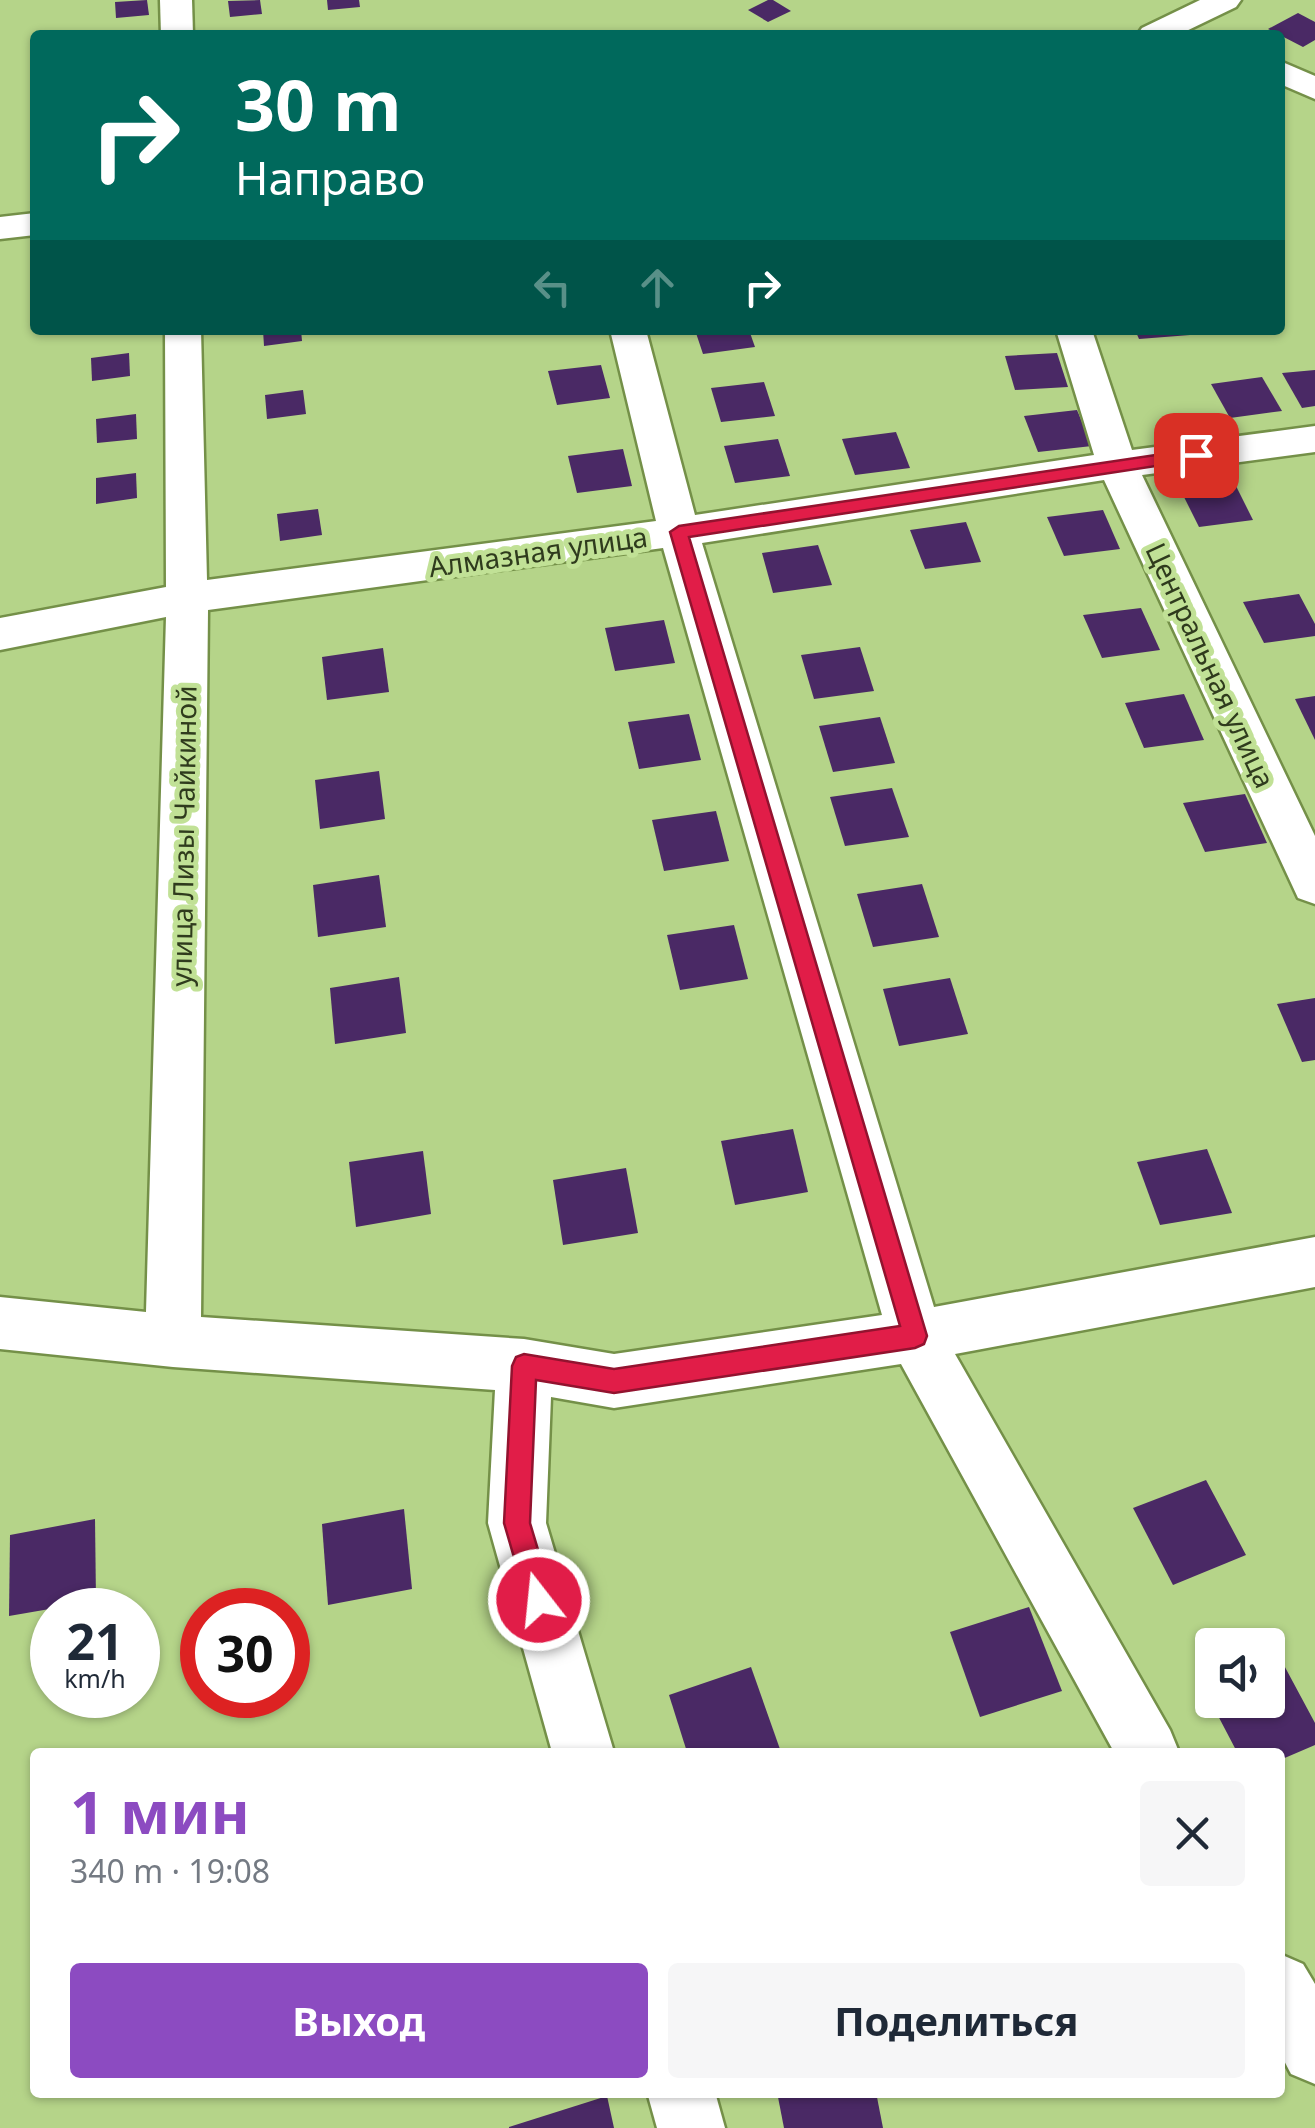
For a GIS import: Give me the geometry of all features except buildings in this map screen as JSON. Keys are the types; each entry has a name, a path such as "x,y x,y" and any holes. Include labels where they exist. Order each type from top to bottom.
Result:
{"street":[{"path":"176,0 177,30"},
{"path":"1163,30 1225,0"},
{"path":"1182,20 1201,30"},
{"path":"1285,74 1315,89"},
{"path":"0,228 30,225"},
{"name":"улица Лизы Чайкиной","path":"173,1341 187,598 183,335"},
{"path":"629,335 679,532 915,1336 1146,1748"},
{"name":"Центральная улица","path":"1076,335 1117,465 1315,885"},
{"name":"Алмазная улица","path":"0,634 187,598 1315,440"},
{"path":"0,1323 173,1341 524,1366 614,1381 915,1336 1315,1262"},
{"path":"524,1366 517,1523 582,1748"},
{"path":"1285,1997 1315,2050"},
{"path":"683,2098 691,2128"}],"route":[{"path":"539,1600 517,1523 524,1366 614,1381 915,1336 679,532 1196,455"}]}
